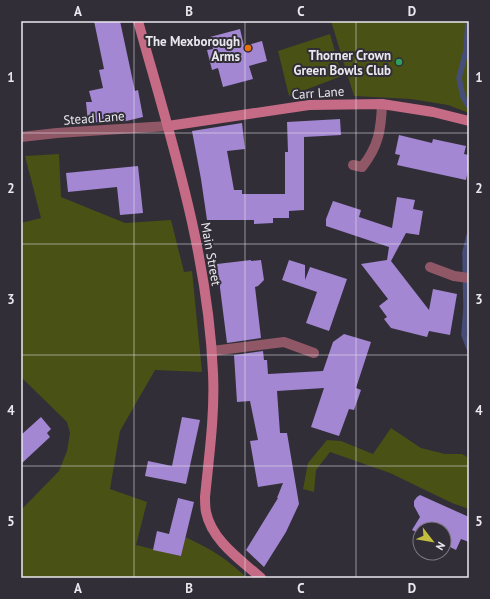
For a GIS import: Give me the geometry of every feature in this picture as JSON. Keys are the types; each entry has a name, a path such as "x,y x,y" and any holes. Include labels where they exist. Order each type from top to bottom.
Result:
{"street":[{"name":"Main Street","path":"138,21 168,126 191,217 205,295 212,351 213,373 213,410 205,497 206,513 216,535 227,548 261,578"},
{"name":"Carr Lane","path":"168,126 309,105 382,104 433,112 469,121"},
{"path":"353,164 362,167 372,156 380,129 382,104"},
{"name":"Stead Lane","path":"21,137 57,133 168,126"},
{"path":"430,267 454,276 469,278"},
{"path":"212,351 284,342 314,353"}],"green space":[{"name":"Thorner Crown Green Bowls Club","path":"331,21 469,21 469,113 448,105 411,99 354,96"},
{"path":"330,34 342,76 289,96 278,51"},
{"path":"59,154 61,197 125,223 171,220 184,272 192,271 202,372 155,370 120,431 110,489 147,502 136,545 181,556 185,537 218,554 247,578 21,578 21,510 59,471 67,451 70,433 67,422 21,377 21,223 41,218 25,156"},
{"path":"391,428 421,448 445,454 462,454 469,458 469,509 452,503 390,473 330,452 316,470 314,492 303,489 308,463 327,440 341,441 373,454"}],"building":[{"path":"94,21 120,21 135,91 138,90 143,117 122,122 121,120 88,123 86,102 92,102 89,91 103,88 99,70 104,69"},
{"path":"240,29 244,46 262,41 267,61 249,66 253,79 223,87 218,68 212,70 207,50 213,49 210,37"},
{"path":"340,119 341,135 304,137 304,210 289,211 289,218 273,218 273,223 254,224 254,220 207,220 192,131 242,123 245,149 227,151 234,190 242,190 242,194 285,194 285,152 288,152 287,122"},
{"path":"399,135 432,143 433,139 466,146 464,154 469,155 469,165 466,180 397,165 400,155 395,154"},
{"path":"138,166 143,213 120,215 117,187 68,192 66,173"},
{"path":"397,197 415,200 413,209 423,211 419,235 406,233 391,261 429,310 433,289 457,294 450,335 429,331 427,337 391,328 384,319 387,317 379,306 388,299 361,264 387,260 389,247 326,226 326,219 333,201 361,210 359,217 392,228"},
{"path":"261,260 264,280 255,287 261,338 227,343 217,264"},
{"path":"289,260 305,265 305,280 310,267 347,279 329,331 306,323 317,292 282,280"},
{"path":"344,334 371,342 356,388 361,390 354,410 349,409 339,436 311,427 324,388 277,391 280,433 287,433 299,504 286,532 264,567 246,550 278,498 283,483 258,487 250,441 258,440 250,401 237,402 234,355 263,351 264,360 267,360 268,374 323,371 333,342"},
{"path":"41,417 51,429 47,433 50,437 21,464 21,435"},
{"path":"182,417 200,420 186,484 145,476 148,461 172,466"},
{"path":"420,495 469,517 469,542 461,539 456,550 452,548 452,521 418,521 420,517 414,506 414,501"},
{"path":"178,498 194,502 181,556 153,550 157,531 169,534"}],"waterway":[{"path":"468,21 466,51 459,78 463,97 469,107"},
{"path":"469,236 465,252 466,308 464,335 469,348"}],"place":[{"name":"The Mexborough Arms","path":"248,48"},
{"name":"Thorner Crown Green Bowls Club","path":"399,62"}]}
